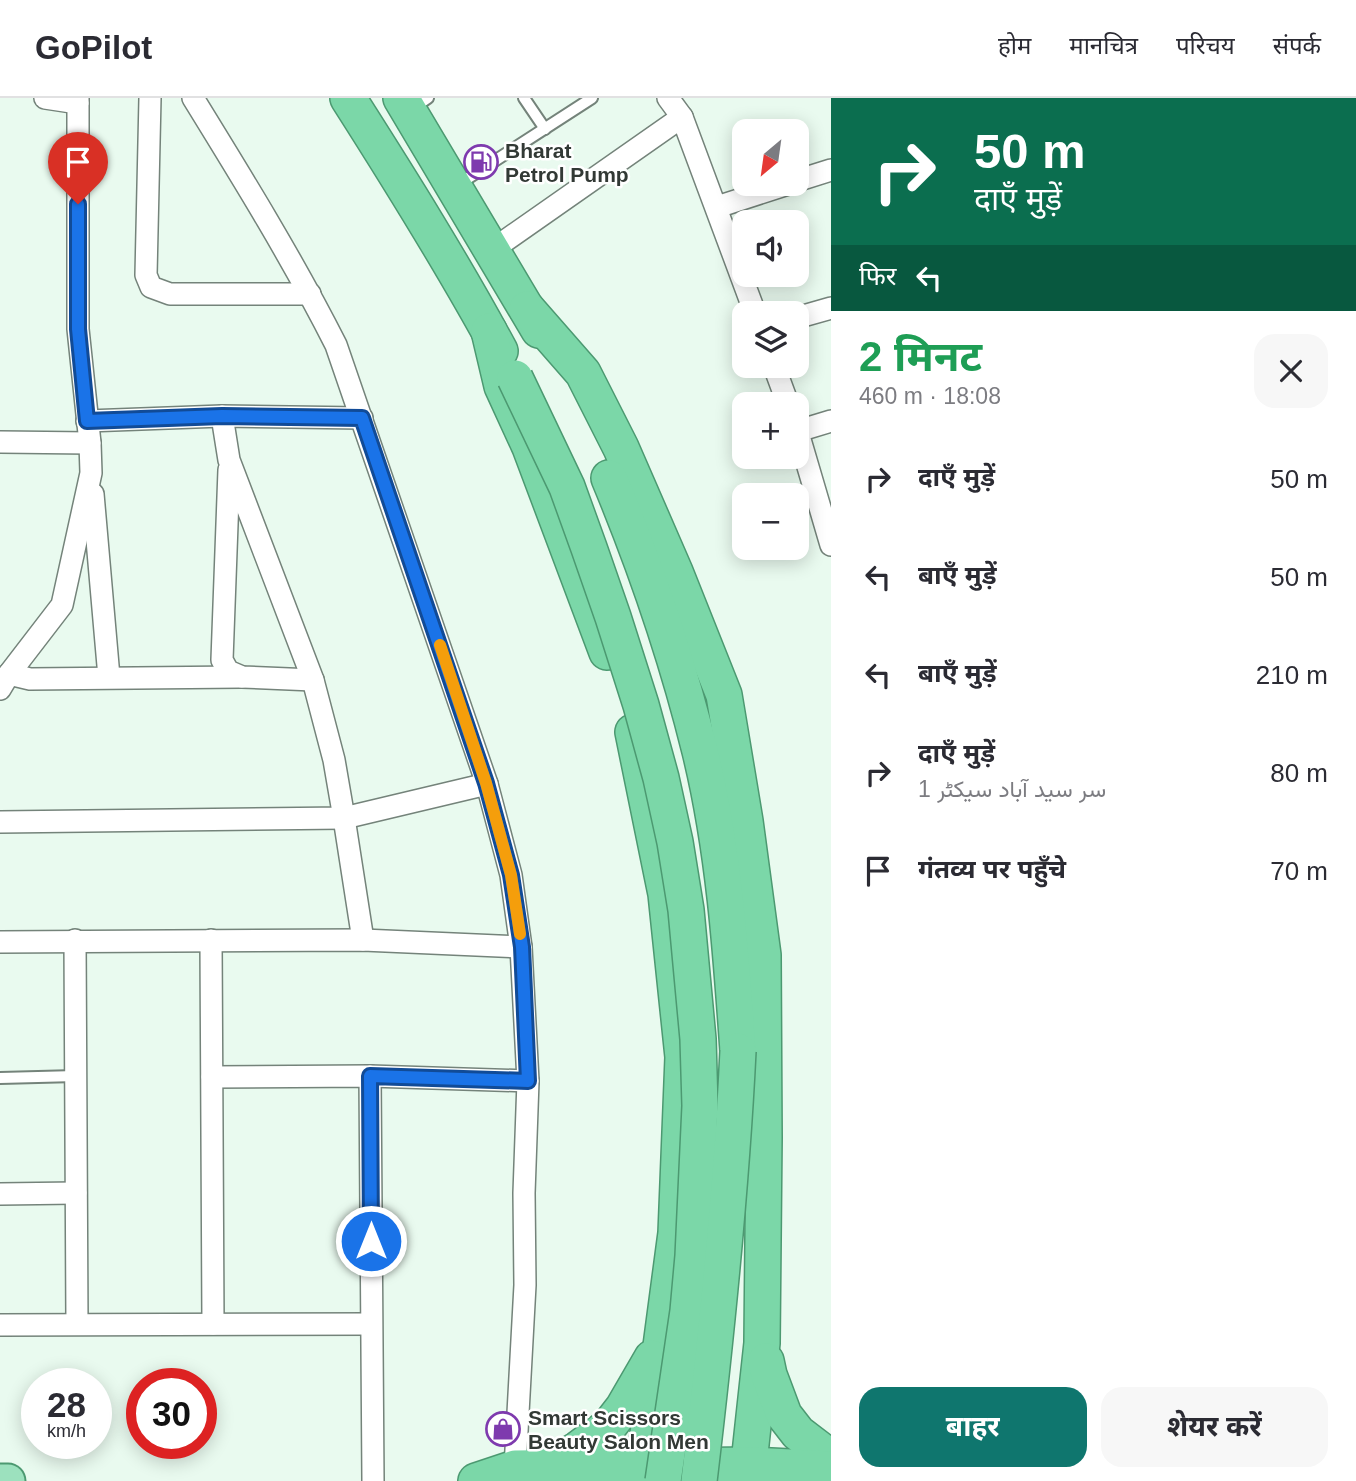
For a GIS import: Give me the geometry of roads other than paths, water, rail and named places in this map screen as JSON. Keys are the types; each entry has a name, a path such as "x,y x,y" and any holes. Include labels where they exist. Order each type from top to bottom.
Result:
{"highway":[{"path":"348,98 425,220 489,331 515,378 567,487 617,629 661,778 675,842 698,1039 700,1106 688,1311 649,1476"},
{"path":"413,102 455,187 553,353 596,445 656,599 700,751 728,923 737,1051 728,1217 699,1481"},
{"path":"527,309 583,373 621,448 670,559 724,695 746,821 763,955 762,1343 748,1473"},
{"path":"489,331 502,386 530,447 632,723 666,894 683,1058 676,1233 649,1476"},
{"path":"476,1481 515,1468 562,1459 609,1426 623,1408 663,1338"},
{"path":"762,1343 769,1376 784,1415 798,1433 831,1458"},
{"path":"515,1468 649,1476 831,1469"}],"main road":[{"path":"0,1481 8,1481"}],"street":[{"path":"45,98 78,101 78,329 109,677"},
{"path":"150,98 146,275 152,287 170,294 310,294"},
{"path":"193,98 258,204 336,345 486,783 511,875 522,947 528,1081 524,1193 525,1285 515,1468"},
{"path":"492,250 676,105 751,301"},
{"path":"809,177 831,170"},
{"path":"717,207 751,196"},
{"path":"809,314 831,308"},
{"path":"87,421 222,416 362,418"},
{"path":"222,416 229,460 222,660 228,671 242,677"},
{"path":"809,426 831,421"},
{"path":"0,442 90,443"},
{"path":"229,460 313,680 334,760 363,940"},
{"path":"809,469 831,545"},
{"path":"5,682 62,605 91,473"},
{"path":"5,682 109,677 313,680"},
{"path":"0,822 344,818 486,783"},
{"path":"75,940 77,1324"},
{"path":"211,940 214,1324"},
{"path":"0,942 363,940 522,947"},
{"path":"212,1077 370,1076 528,1081"},
{"path":"370,1076 373,1481"},
{"path":"0,1194 76,1194"},
{"path":"0,1325 371,1324"}],"lane":[{"path":"524,98 545,129"},
{"path":"455,187 592,98"},
{"path":"0,1077 76,1076"}],"place":[{"name":"Bharat Petrol Pump","path":"481,162"},
{"name":"Smart Scissors Beauty Salon Men","path":"503,1429"}]}
